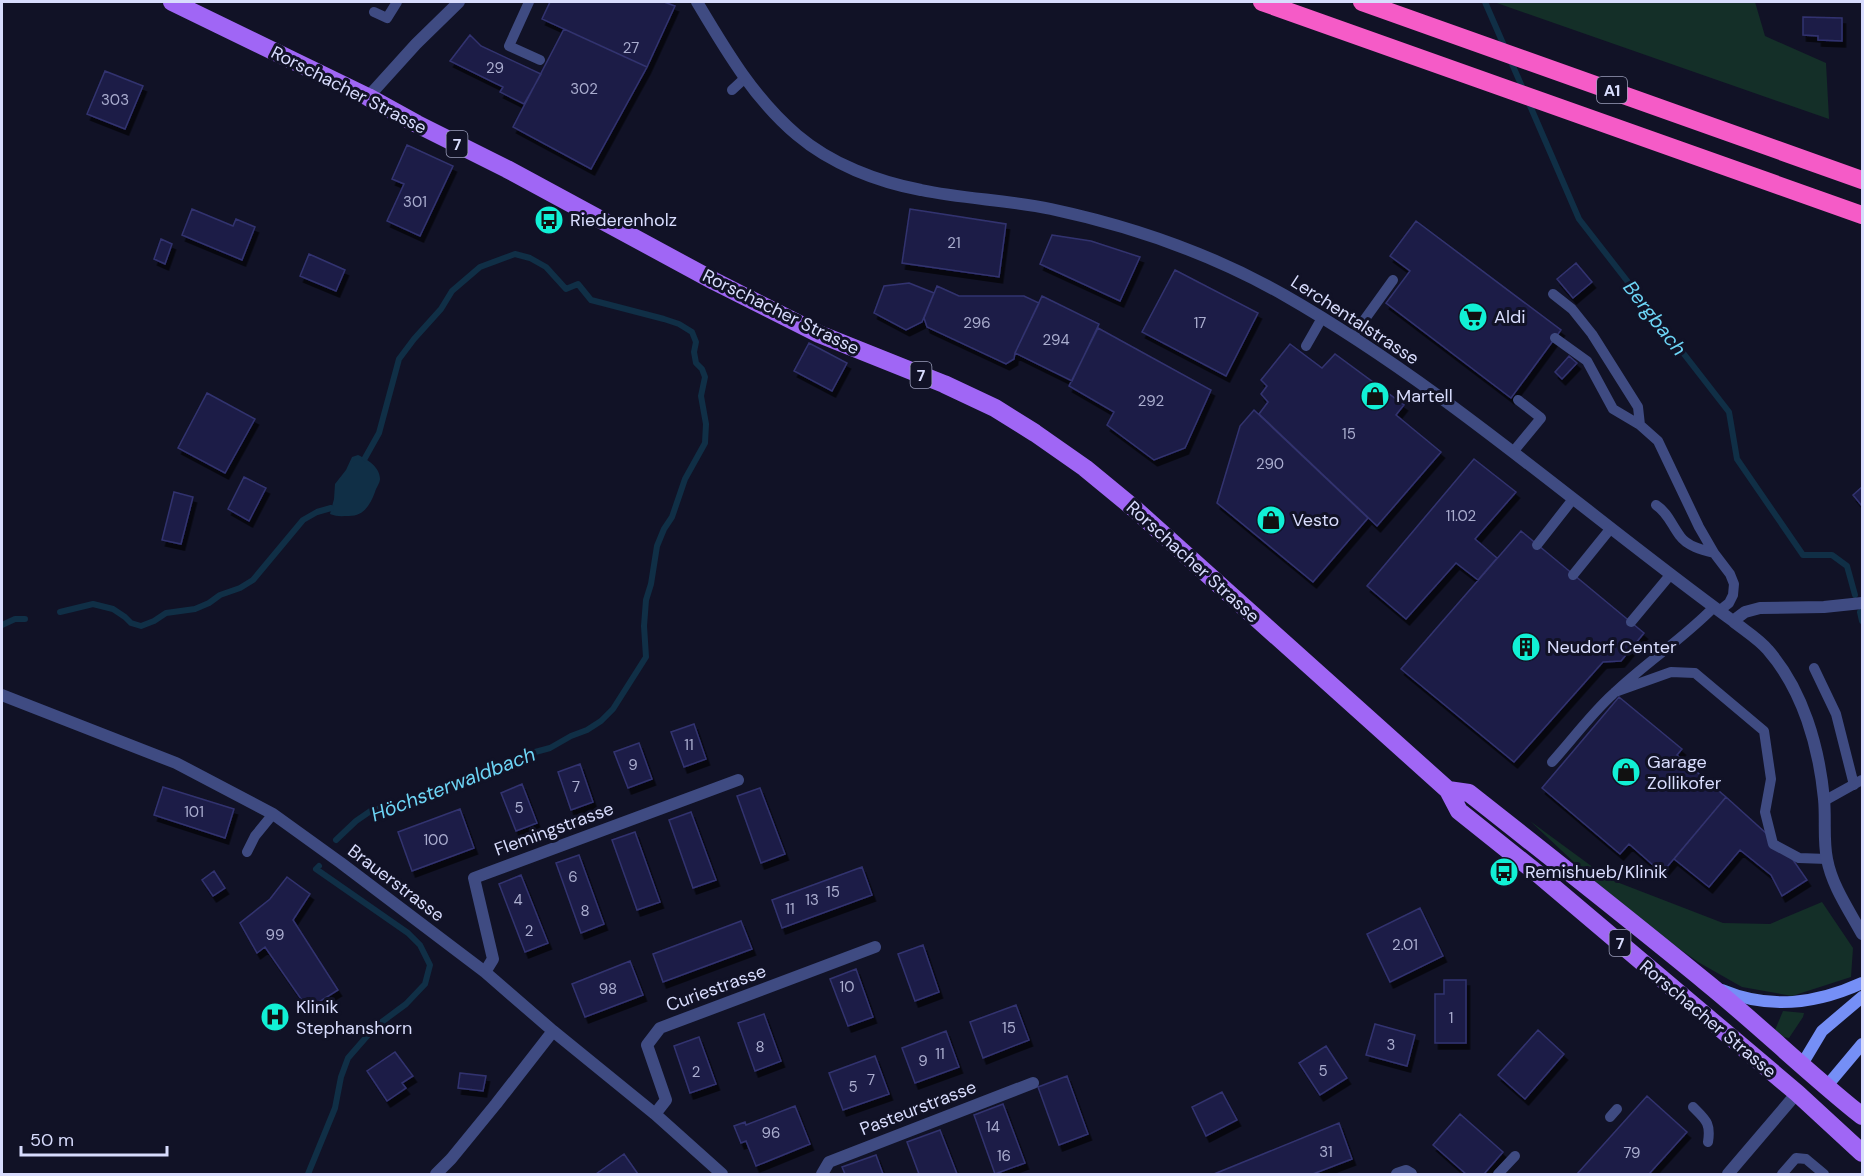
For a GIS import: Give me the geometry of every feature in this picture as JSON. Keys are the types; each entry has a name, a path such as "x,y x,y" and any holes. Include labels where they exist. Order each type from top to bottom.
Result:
{"highway":[{"name":"A1","path":"1262,2 1863,215"},
{"name":"A1","path":"1362,2 1863,180"}],"main road":[{"name":"Rorschacher Strasse","path":"171,2 369,97 714,281 819,334 944,384 995,408 1035,433 1085,468 1136,510 1449,790 1459,811 1538,874 1797,1093 1863,1153"},
{"name":"Rorschacher Strasse","path":"1449,790 1469,793 1708,984 1826,1088 1863,1116"},
{"path":"1708,984 1739,997 1779,1003 1811,1001 1844,992 1863,983"},
{"path":"1863,997 1822,1031 1801,1066 1797,1093 1826,1088 1863,1044"}],"street":[{"path":"369,97 416,44 459,2"},
{"name":"Lerchentalstrasse","path":"696,2 745,78 785,124 826,161 920,190 1015,202 1127,228 1162,240 1283,294 1389,361 1513,452 1768,649 1809,723 1824,801 1827,859 1840,897 1863,934"},
{"path":"1732,621 1744,612 1760,608 1824,607 1863,603"},
{"name":"Brauerstrasse","path":"2,695 176,763 273,814 485,972 655,1114 722,1174"},
{"name":"Flemingstrasse","path":"485,972 493,959 474,878 738,780"},
{"name":"Curiestrasse","path":"655,1114 666,1100 647,1045 660,1028 875,946"},
{"path":"436,1174 496,1104 553,1031"},
{"name":"Pasteurstrasse","path":"822,1174 829,1162 1033,1083"},
{"path":"1728,1174 1797,1093"},
{"path":"1397,1174 1406,1171 1411,1174"}],"lane":[{"path":"374,12 387,18 397,2"},
{"path":"529,2 509,46 540,60"},
{"path":"732,90 745,78"},
{"path":"1352,337 1393,280"},
{"path":"1553,294 1572,309 1592,334 1638,407 1640,426"},
{"path":"1306,346 1322,318"},
{"path":"1552,762 1615,692 1716,609 1729,603 1734,596 1734,585 1730,574 1714,553 1699,526 1658,441 1613,409 1587,361 1555,338"},
{"path":"1513,452 1541,418 1518,400"},
{"path":"1537,545 1573,499"},
{"path":"1656,505 1666,512 1681,538 1697,549 1714,553"},
{"path":"1574,575 1611,528"},
{"path":"1631,622 1671,574"},
{"path":"1814,668 1836,714 1858,783 1824,801"},
{"path":"1615,692 1671,672 1695,674 1764,731 1772,779 1765,812 1773,844 1799,858 1827,859"},
{"path":"247,852 255,836 273,814"},
{"path":"1693,1107 1707,1120 1710,1130 1708,1142"},
{"path":"1498,1174 1515,1156"},
{"path":"1782,1174 1796,1158 1806,1159 1824,1174"}],"green space":[{"path":"1494,2 1755,2 1765,36 1826,63 1829,119"},
{"path":"1530,821 1609,879 1723,923 1770,924 1822,902 1853,948 1851,977 1792,996 1742,987 1698,962 1624,909"},
{"path":"1783,1011 1804,1013 1789,1038 1775,1030"}],"water":[{"path":"358,455 378,471 380,481 373,497 366,509 354,516 330,514 335,484 346,470 352,457"}],"building":[{"path":"550,2 664,2 675,6 647,67 542,19"},
{"path":"1803,17 1842,18 1842,41 1818,40 1818,36 1803,35"},
{"path":"564,29 647,67 591,169 513,127"},
{"path":"470,35 481,46 541,74 524,104 500,92 503,87 450,61"},
{"path":"105,71 143,86 125,129 87,114"},
{"path":"407,145 453,166 420,236 387,221 404,184 392,179"},
{"path":"192,209 233,226 236,219 255,227 242,260 182,235"},
{"path":"910,209 1006,224 999,277 902,263"},
{"name":"Aldi","path":"1416,221 1561,330 1511,398 1386,303 1410,271 1390,256"},
{"path":"1052,235 1091,241 1140,257 1120,301 1040,264"},
{"path":"161,239 172,244 165,264 154,259"},
{"path":"309,254 345,270 336,291 300,276"},
{"path":"1576,263 1592,282 1573,298 1557,279"},
{"path":"1175,270 1258,313 1226,376 1142,332"},
{"path":"909,283 934,293 922,322 906,330 874,313 884,286"},
{"path":"937,286 959,296 1024,296 1039,303 1014,359 1006,364 927,327 924,318"},
{"path":"1042,296 1099,324 1072,381 1015,353"},
{"path":"1098,328 1211,390 1185,448 1154,460 1107,425 1114,412 1069,386"},
{"path":"809,343 847,363 832,391 794,371"},
{"path":"1290,344 1322,368 1335,354 1404,405 1396,415 1441,452 1377,526 1259,414 1268,402 1261,394 1267,386 1261,380"},
{"path":"1569,356 1577,363 1562,379 1555,372"},
{"path":"207,393 255,419 225,473 178,448"},
{"path":"1254,410 1368,518 1313,582 1217,503 1240,426"},
{"path":"1474,459 1516,492 1475,539 1497,558 1478,580 1456,563 1406,619 1367,586"},
{"path":"244,477 266,488 249,521 228,509"},
{"path":"1862,487 1862,506 1853,495"},
{"path":"174,492 193,497 181,544 162,540"},
{"name":"Neudorf Center","path":"1521,531 1644,633 1621,661 1603,662 1514,762 1401,669"},
{"name":"Garage Zollikofer","path":"1619,697 1682,749 1677,755 1726,797 1662,873 1629,844 1620,854 1542,788"},
{"path":"694,724 706,759 684,767 671,732"},
{"path":"639,743 652,779 628,788 614,752"},
{"path":"580,764 593,802 571,810 558,772"},
{"path":"522,784 537,823 516,831 501,793"},
{"path":"163,787 234,809 225,838 154,815"},
{"path":"760,788 785,854 761,863 737,796"},
{"path":"1726,797 1789,854 1807,880 1782,896 1771,875 1740,850 1709,887 1674,859"},
{"path":"460,809 474,848 412,871 398,832"},
{"path":"691,812 716,880 693,888 669,820"},
{"path":"635,832 660,902 637,910 612,840"},
{"path":"579,855 604,924 581,933 556,863"},
{"path":"862,867 872,895 782,928 772,900"},
{"path":"214,871 225,888 213,896 202,880"},
{"path":"521,875 548,943 525,952 499,884"},
{"path":"287,877 310,894 293,920 338,990 308,1009 265,947 257,953 240,923 270,899"},
{"path":"1420,908 1443,956 1390,982 1367,934"},
{"path":"741,921 752,949 663,982 653,954"},
{"path":"923,945 939,992 915,1001 898,954"},
{"path":"630,961 643,995 585,1017 572,984"},
{"path":"856,969 873,1017 848,1026 830,979"},
{"path":"1444,980 1466,980 1466,1043 1435,1043 1435,994 1444,994"},
{"path":"1016,1005 1029,1040 983,1058 970,1022"},
{"path":"764,1014 781,1061 755,1071 738,1023"},
{"path":"1375,1024 1415,1035 1407,1066 1366,1055"},
{"path":"1538,1030 1564,1054 1525,1099 1498,1075"},
{"path":"946,1031 959,1067 915,1083 902,1048"},
{"path":"699,1037 716,1084 690,1093 674,1046"},
{"path":"1326,1046 1347,1078 1320,1095 1299,1063"},
{"path":"395,1052 413,1076 402,1083 406,1088 387,1101 367,1071"},
{"path":"875,1056 889,1094 843,1110 829,1073"},
{"path":"460,1073 486,1076 483,1091 458,1088"},
{"path":"1067,1076 1088,1134 1059,1145 1038,1087"},
{"path":"1222,1092 1237,1120 1206,1136 1192,1107"},
{"path":"1647,1096 1687,1132 1649,1174 1577,1174"},
{"path":"1003,1104 1025,1163 995,1174 974,1115"},
{"path":"795,1106 810,1144 756,1166 746,1141 741,1143 734,1126 745,1122 746,1125"},
{"path":"1460,1114 1503,1152 1484,1174 1466,1174 1433,1145"},
{"path":"1339,1123 1352,1159 1313,1174 1214,1174"},
{"path":"940,1130 957,1174 919,1174 907,1142"},
{"path":"624,1154 638,1174 596,1174"},
{"path":"876,1155 883,1174 845,1174 842,1167"}],"waterway":[{"name":"Bergbach","path":"1485,2 1505,48"},
{"name":"Bergbach","path":"1509,57 1523,89"},
{"name":"Bergbach","path":"1528,101 1579,219 1729,412 1737,459 1803,555 1832,555 1847,566 1855,595"},
{"name":"Höchsterwaldbach","path":"336,840 372,810 420,799 431,792 478,773 503,768 524,755 550,748 587,730 613,709 646,657 644,626 646,600 657,546 672,517 685,479 705,443 706,424 701,396 705,377 702,369 696,363 694,352 696,342 692,332 679,324 591,300 578,284 566,289 546,267 530,258 515,254 480,267 452,291 441,309 399,359 379,433 365,458"},
{"path":"60,612 93,604 113,609 131,623 141,626 166,613 195,609 253,580 303,520 317,512 331,508"},
{"name":"Bergbach","path":"1860,612 1862,621"},
{"path":"2,625 15,619 25,619"},
{"name":"Höchsterwaldbach","path":"308,1174 335,1108 341,1077 348,1058 375,1027 406,1004 425,984 430,965 420,945 408,933 316,869 319,866"}],"place":[{"name":"Riederenholz","path":"549,220"},
{"name":"Aldi","path":"1473,317"},
{"name":"Martell","path":"1375,396"},
{"name":"Vesto","path":"1271,520"},
{"name":"Neudorf Center","path":"1526,647"},
{"name":"Garage Zollikofer","path":"1626,772"},
{"name":"Remishueb/Klinik","path":"1504,872"},
{"name":"Klinik Stephanshorn","path":"275,1017"}]}
